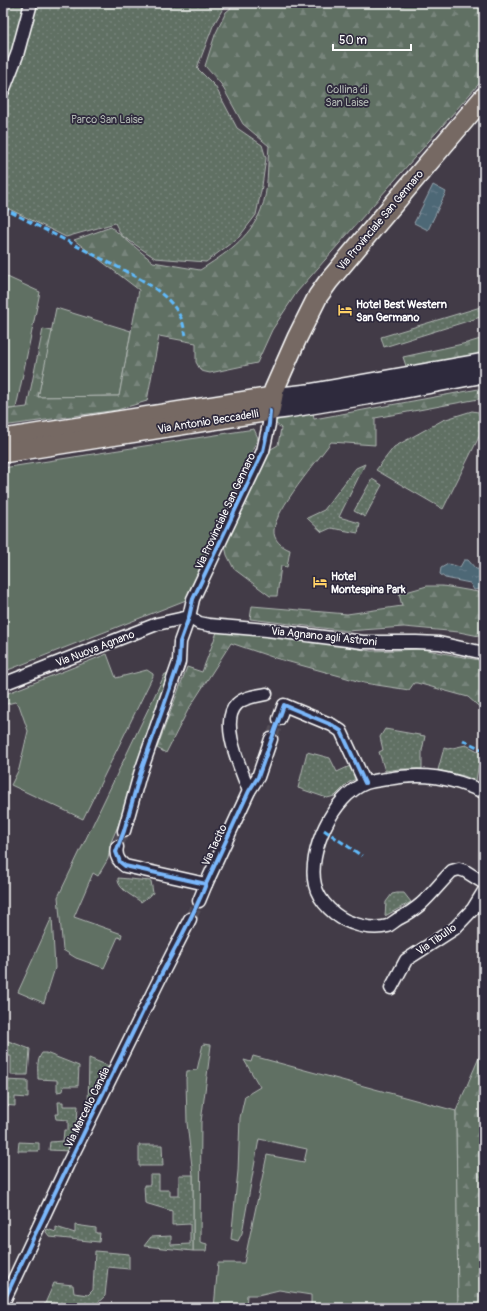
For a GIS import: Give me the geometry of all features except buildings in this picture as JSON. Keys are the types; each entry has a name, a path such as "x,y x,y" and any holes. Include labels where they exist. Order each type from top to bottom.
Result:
{"main road":[{"name":"Via Provinciale San Gennaro","path":"271,404 310,310 328,282 484,97"},
{"name":"Via Antonio Beccadelli","path":"372,388 484,362"},
{"name":"Via Antonio Beccadelli","path":"3,453 271,404 308,393 372,388 484,374"},
{"name":"Via Antonio Beccadelli","path":"3,439 271,404"}],"street":[{"path":"3,91 17,55 31,3"},
{"name":"Via Provinciale San Gennaro","path":"189,616 193,599 263,451 269,424 271,404"},
{"path":"124,831 140,774 179,662 180,642 189,616"},
{"name":"Via Agnano agli Astroni","path":"189,616 199,622 209,625 303,634 363,642 439,643 484,653"},
{"name":"Via Nuova Agnano","path":"3,684 157,624 189,616"},
{"path":"249,791 236,756 230,727 230,718 237,703 244,699 266,694"},
{"path":"279,719 284,705 332,725 341,731 365,784"},
{"name":"Via Tacito","path":"206,884 249,791 258,776 271,739"},
{"path":"484,792 466,784 444,778 417,775 402,776 365,784 353,790 334,810 327,822 318,846 314,865 315,885 318,894 333,912 345,921 362,927 388,926 421,904 452,871 459,869 465,871 484,883"},
{"path":"117,847 116,852 120,862 125,866 206,884 199,901"},
{"name":"Via Tibullo","path":"391,988 406,960 454,929 473,909 484,891"},
{"name":"Via Marcello Candia","path":"3,1303 67,1166 190,919"}],"green space":[{"name":"Parco San Laise","path":"3,3 226,3 213,26 197,68 215,86 237,128 262,145 266,158 256,215 239,237 206,262 155,258 121,235 115,223 66,237 3,206"},
{"name":"Collina di San Laise","path":"237,3 484,3 484,78 297,292 272,330 257,363 210,373 201,371 196,362 196,343 159,336 147,401 117,410 3,426 3,410 27,407 43,329 52,331 38,397 119,396 139,290 74,240 111,227 153,262 200,270 235,245 256,220 264,203 269,146 243,124 221,84 205,66 215,35 226,12"},
{"path":"3,275 40,292 16,408 3,410"},
{"path":"484,306 484,316 384,347 381,337"},
{"path":"56,308 131,331 119,396 38,397"},
{"path":"484,338 484,356 407,369 403,357 467,343"},
{"path":"484,388 484,398 375,418 375,445 331,442 289,498 276,521 274,530 275,537 281,545 290,550 287,567 281,566 277,596 270,596 234,569 227,555 225,546 271,449 278,445 281,428 274,422 282,418 313,412 314,419"},
{"path":"472,411 484,413 484,427 443,509 376,470 394,447 443,420"},
{"path":"254,429 258,438 186,600 3,672 3,468"},
{"path":"365,464 339,517 360,523 358,533 331,528 322,532 307,518 324,510 356,468"},
{"path":"372,479 382,485 365,517 354,511"},
{"path":"427,586 443,586 484,593 484,637 459,632 404,627 347,631 250,619 252,606 347,614 402,606 399,594"},
{"path":"217,632 298,639 371,651 422,649 484,661 484,711 468,697 417,683 414,683 409,690 364,683 275,658 231,643 188,710 166,753 157,748 187,667 202,672"},
{"path":"107,654 116,678 147,670 153,674 153,676 83,819 11,785 19,769 28,731 19,705 15,702 3,705 3,695"},
{"path":"165,674 169,675 123,814 111,842 108,859 98,876 93,873 74,917 122,934 121,938 118,937 104,968 76,958 63,950 58,897"},
{"path":"385,729 425,736 422,751 422,769 399,769 385,771 379,752 383,750 380,737"},
{"path":"466,745 484,754 478,768 476,781 464,776 438,770 444,748 448,749"},
{"path":"307,752 330,758 337,772 350,766 357,778 348,783 335,796 327,798 298,788"},
{"path":"118,878 151,881 153,893 141,902 120,886"},
{"path":"404,893 411,902 385,916 386,902 392,894"},
{"path":"52,917 55,968 44,1003 18,992"},
{"path":"3,1039 30,1049 28,1075 11,1075 11,1056 3,1056"},
{"path":"203,1044 211,1045 201,1122 200,1242 207,1244 206,1251 193,1251 193,1175 187,1123 186,1079 187,1071 197,1070"},
{"path":"484,1046 484,1308 458,1308 456,1111"},
{"path":"42,1053 46,1053 79,1066 78,1086 64,1086 63,1091 57,1092 57,1080 38,1079 38,1062"},
{"path":"253,1056 456,1111 458,1308 311,1308 311,1295 279,1290 258,1295 247,1295 246,1308 214,1308 218,1263 244,1263 267,1155 304,1162 307,1149 259,1139 242,1233 238,1241 231,1239 238,1171 240,1118 245,1096 260,1087 244,1060 251,1062"},
{"path":"89,1058 109,1066 88,1110"},
{"path":"4,1080 28,1081 28,1098 15,1097 15,1106 3,1105"},
{"path":"58,1102 63,1102 63,1106 78,1106 76,1135 70,1151 49,1150 50,1142 63,1141 64,1130 68,1130 68,1120 56,1119 55,1114 59,1114"},
{"path":"19,1142 39,1143 39,1151 18,1151"},
{"path":"139,1145 162,1145 163,1166 139,1166"},
{"path":"150,1175 159,1175 159,1190 170,1190 170,1196 179,1196 179,1175 193,1175 193,1251 144,1246 151,1237 171,1236 171,1245 190,1244 190,1224 172,1225 172,1211 145,1203 144,1185 150,1185"},
{"path":"75,1225 96,1228 96,1233 100,1233 99,1242 50,1237 46,1232 47,1229 56,1232 56,1227 75,1233"},
{"path":"95,1251 129,1254 129,1269 108,1267 105,1296 92,1308 43,1308 54,1283 73,1285 74,1293 88,1295 93,1290"}],"water":[{"path":"433,185 446,192 428,230 414,223"},
{"path":"464,560 468,560 476,569 484,570 484,585 480,589 474,590 470,583 445,578 440,574 441,568 448,564 460,567"}],"tunnel":[{"path":"271,739 279,719"},
{"path":"117,847 124,831"},
{"path":"190,919 199,901"}],"marked path":[{"path":"3,208 135,276 154,288 172,304 182,320 186,335"},
{"path":"463,740 483,750"},
{"path":"324,830 362,856"}],"cycle path":[{"path":"270,411 269,424 263,451 193,599 189,617 180,642 179,662 140,774 124,831 116,852 120,862 125,866 206,884 249,791 258,777 284,705 332,725 341,731 365,783"},
{"path":"3,1303 77,1147 152,993 194,912 206,884"}],"place":[{"name":"Hotel Best Western San Germano","path":"345,310"},
{"name":"Hotel Montespina Park","path":"320,582"}]}
